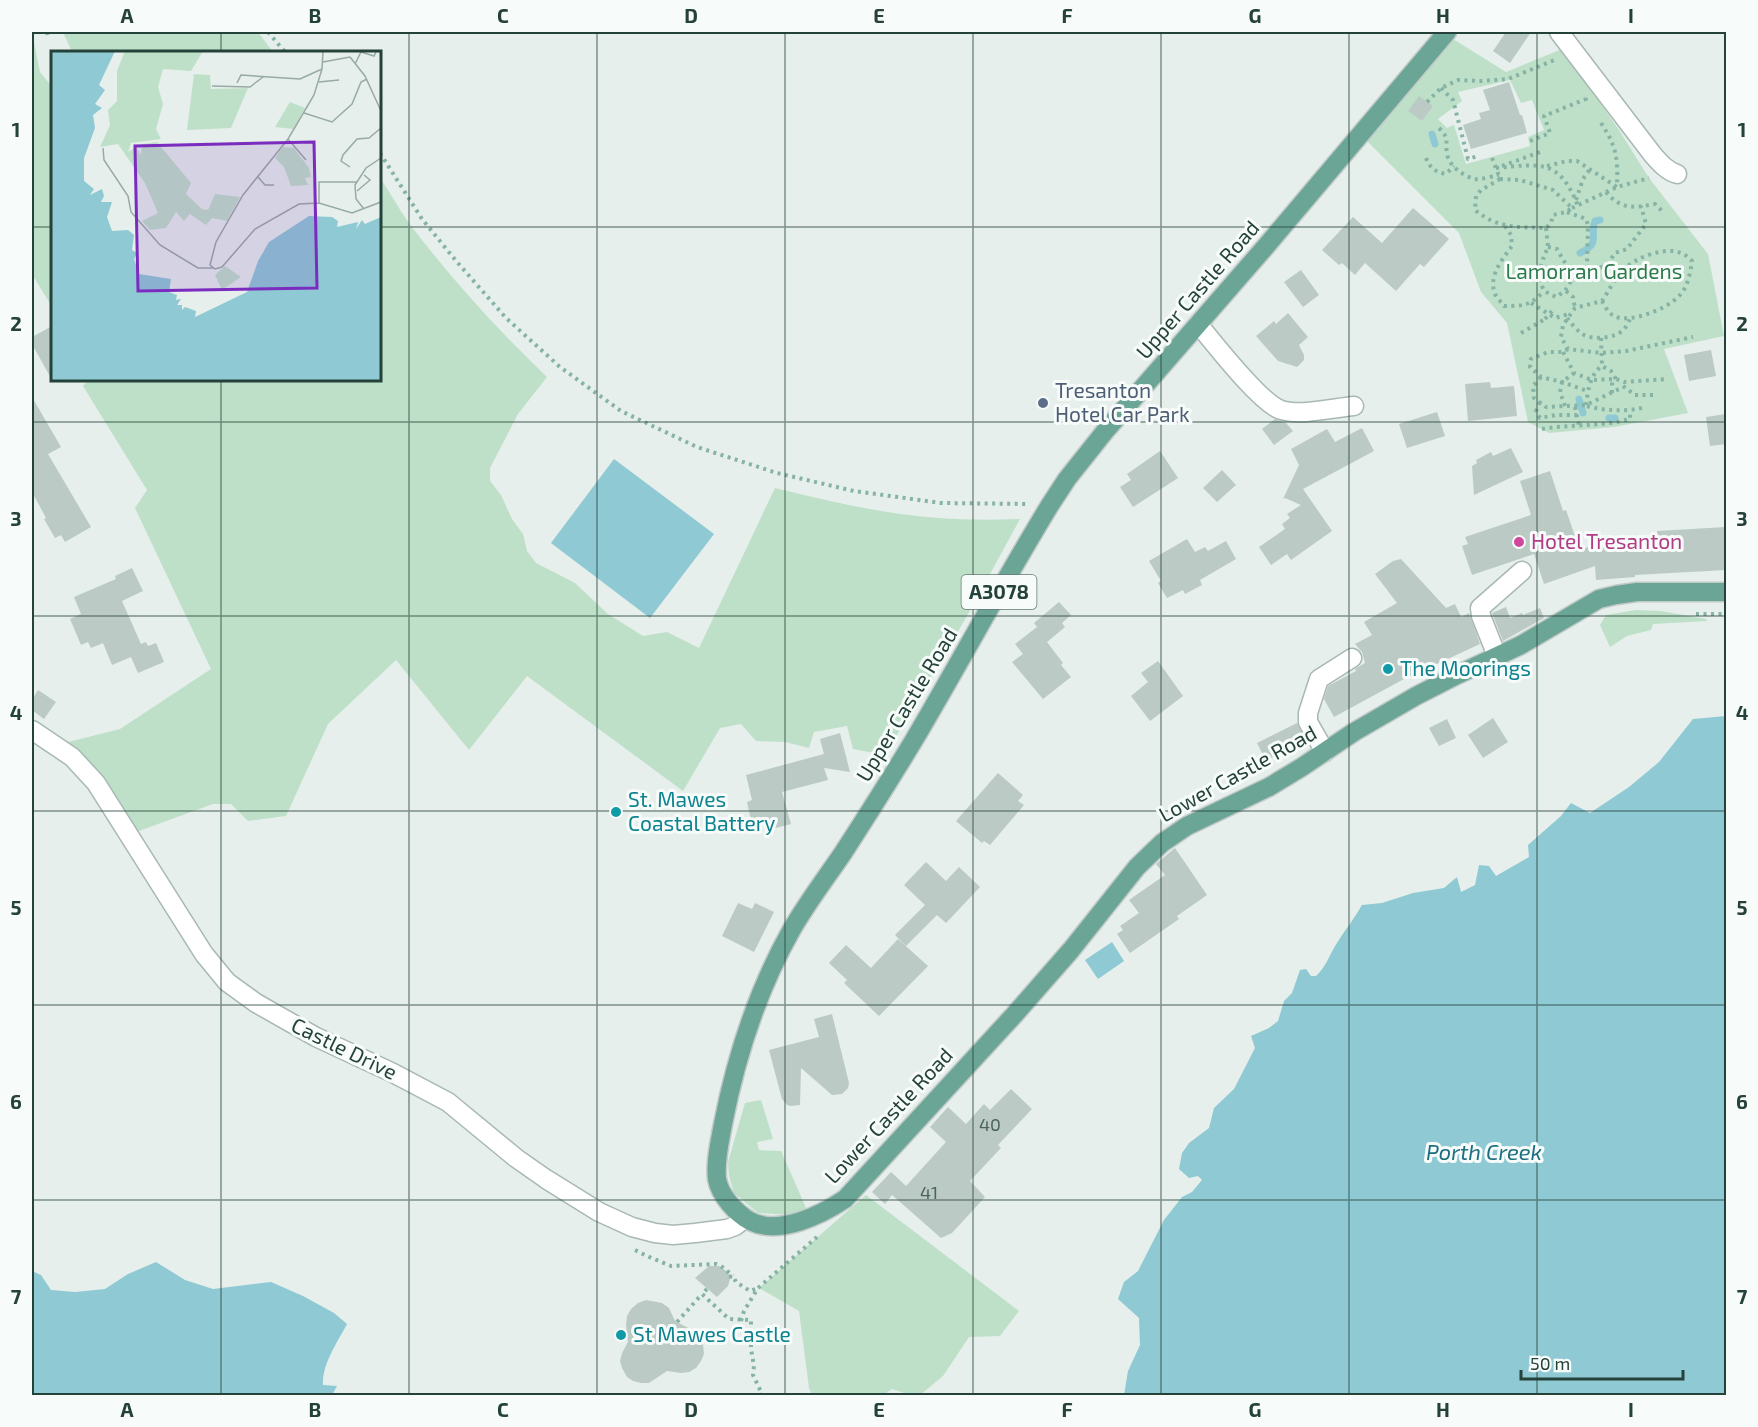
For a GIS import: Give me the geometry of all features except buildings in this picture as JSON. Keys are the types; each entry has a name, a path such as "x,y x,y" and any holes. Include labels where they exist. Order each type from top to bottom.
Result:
{"main road":[{"name":"Upper Castle Road","path":"750,1221 735,1209 722,1192 717,1177 717,1168 725,1114 738,1062 767,978 792,929 894,772 1050,505 1085,455 1447,32"},
{"name":"Lower Castle Road","path":"750,1221 776,1226 802,1221 818,1215 844,1199 1015,1014 1150,853 1187,826 1269,787 1364,726 1416,696 1531,640 1599,599 1627,593 1658,591 1726,592"}],"street":[{"path":"1559,32 1653,155 1662,165 1677,174"},
{"path":"1198,324 1246,380 1280,410 1297,412 1354,406"},
{"path":"1497,656 1480,608 1522,571"},
{"path":"1325,752 1308,722 1308,713 1319,679 1352,658"},
{"name":"Castle Drive","path":"32,730 72,757 96,783 204,954 227,982 256,1004 316,1037 448,1102 516,1158 546,1179 599,1212 632,1227 655,1233 673,1234 727,1229 750,1221"}],"path":[{"path":"268,32 284,51"},
{"path":"1427,102 1441,88 1458,80 1508,79 1559,58 1564,66"},
{"path":"1441,88 1453,100 1468,159 1478,156"},
{"path":"1530,141 1550,133 1544,116 1586,99 1582,94"},
{"path":"1599,119 1613,142 1618,162 1617,187"},
{"path":"1439,128 1448,141 1448,156 1460,172 1476,179 1500,177 1520,180 1552,190 1572,208"},
{"path":"1496,168 1543,151"},
{"path":"381,155 422,219 506,318 560,367 621,411 698,447 777,473 854,491 940,503 1050,505"},
{"path":"1426,158 1429,166 1437,172 1446,174 1454,166"},
{"path":"1492,158 1500,177"},
{"path":"1496,168 1533,164 1547,166 1577,161 1617,187"},
{"path":"1547,166 1564,180 1576,203"},
{"path":"1500,177 1481,189 1476,196 1475,210 1482,216 1505,226 1546,228 1551,223 1553,215 1566,212 1576,203 1583,179 1590,170"},
{"path":"1576,203 1617,187 1649,178"},
{"path":"1606,192 1613,200 1624,206 1655,204 1663,212"},
{"path":"1566,212 1586,219 1588,225 1587,266 1594,270 1606,265 1615,254 1627,249 1646,224 1641,206"},
{"path":"1505,226 1511,235 1512,246 1499,262 1494,277 1495,293 1504,306 1521,306 1534,302 1544,291"},
{"path":"1546,228 1548,247 1540,267 1539,280 1544,291 1556,297 1566,291 1572,281 1570,271 1557,249 1548,247"},
{"path":"1568,348 1561,337 1563,325 1568,316 1575,308 1602,301 1621,271 1630,263 1668,250 1682,253 1692,261 1688,282 1679,297 1663,308 1630,319 1614,316 1602,301"},
{"path":"1566,291 1573,297 1575,308"},
{"path":"1530,303 1555,318 1568,316"},
{"path":"1521,333 1545,319 1552,311"},
{"path":"1568,316 1586,336 1601,338 1616,335 1624,330 1630,319"},
{"path":"1587,391 1541,377 1530,367 1531,359 1548,352 1563,352 1568,348 1601,353 1626,351 1693,337"},
{"path":"1601,338 1602,366"},
{"path":"1563,352 1574,374 1592,380 1614,379 1635,395 1654,395"},
{"path":"1602,366 1611,370 1614,379 1612,393"},
{"path":"1586,405 1587,391 1594,371 1602,366"},
{"path":"1565,406 1560,392 1562,382 1574,374"},
{"path":"1541,377 1533,386 1534,398 1546,407 1586,405 1612,393 1623,385 1668,379"},
{"path":"1540,402 1536,411 1540,418 1577,415"},
{"path":"1586,405 1630,411 1646,407"},
{"path":"1575,407 1579,425"},
{"path":"1542,429 1630,420 1630,411"},
{"path":"741,1321 744,1311 759,1288 818,1236"},
{"path":"729,1277 733,1276 736,1282 750,1291 759,1288"},
{"path":"677,1322 707,1289"},
{"path":"701,1296 729,1319 751,1320 753,1375 762,1394 759,1395"}],"green space":[{"path":"32,32 40,72 51,86 51,305 32,274"},
{"path":"63,32 258,32 272,51 72,51"},
{"name":"Lamorran Gardens","path":"1453,39 1506,72 1562,49 1619,130 1649,178 1708,254 1724,336 1664,349 1688,413 1614,427 1549,433 1528,422 1507,323 1481,292 1459,233 1367,141","holes":["1510,80 1521,103 1532,100 1544,130 1528,137 1530,146 1466,164 1454,125 1447,128 1438,119 1462,101 1458,92"]},
{"path":"381,180 410,225 446,269 495,325 547,377 518,414 490,468 490,481 501,495 512,519 523,534 527,551 536,563 575,583 608,614 643,636 667,632 699,648 775,488 815,498 917,516 1020,519 967,616 885,755 853,749 847,726 814,732 809,748 785,742 756,741 741,724 720,728 683,791 527,676 469,750 396,660 328,724 286,816 248,821 231,804 213,804 128,835 56,745 120,729 211,669 135,508 147,490 83,386 87,381 381,381"},
{"path":"1636,610 1661,611 1707,621 1653,624 1651,630 1627,636 1610,647 1600,625 1606,615"},
{"path":"761,1100 773,1139 757,1142 759,1150 781,1151 807,1210 794,1215 758,1213 734,1193 729,1176 728,1162 745,1103"},
{"path":"866,1195 1019,1311 1000,1336 969,1337 943,1376 920,1395 911,1395 892,1389 883,1395 812,1395 809,1388 799,1311 759,1288"}],"water":[{"path":"614,459 714,534 650,618 551,543"},
{"name":"Porth Creek","path":"1726,716 1726,1395 1124,1395 1128,1371 1140,1345 1139,1318 1118,1299 1124,1282 1138,1271 1164,1220 1182,1197 1192,1192 1202,1180 1198,1176 1189,1178 1179,1169 1182,1153 1189,1143 1209,1128 1214,1108 1234,1089 1255,1048 1251,1036 1278,1021 1284,1001 1292,993 1300,970 1306,969 1311,976 1316,976 1320,972 1362,905 1382,903 1413,893 1444,888 1457,877 1461,892 1475,885 1479,865 1489,866 1496,876 1529,857 1528,845 1561,816 1571,803 1590,813 1629,787 1659,762 1693,719"},
{"path":"1112,942 1124,961 1098,979 1085,960"},
{"path":"156,1262 185,1280 213,1289 271,1282 334,1313 347,1324 331,1354 323,1377 323,1385 337,1386 332,1395 32,1395 32,1271 41,1275 51,1290 75,1292 105,1289 128,1274"}],"waterway":[{"path":"1432,134 1435,144"},
{"path":"1580,253 1591,246 1594,239 1595,221 1600,220"},
{"path":"1579,399 1583,413"},
{"path":"1609,418 1615,418"}],"place":[{"name":"Tresanton Hotel Car Park","path":"1043,403"},
{"name":"Hotel Tresanton","path":"1519,542"},
{"name":"The Moorings","path":"1388,669"},
{"name":"St. Mawes Coastal Battery","path":"616,812"},
{"name":"St Mawes Castle","path":"621,1335"}]}
